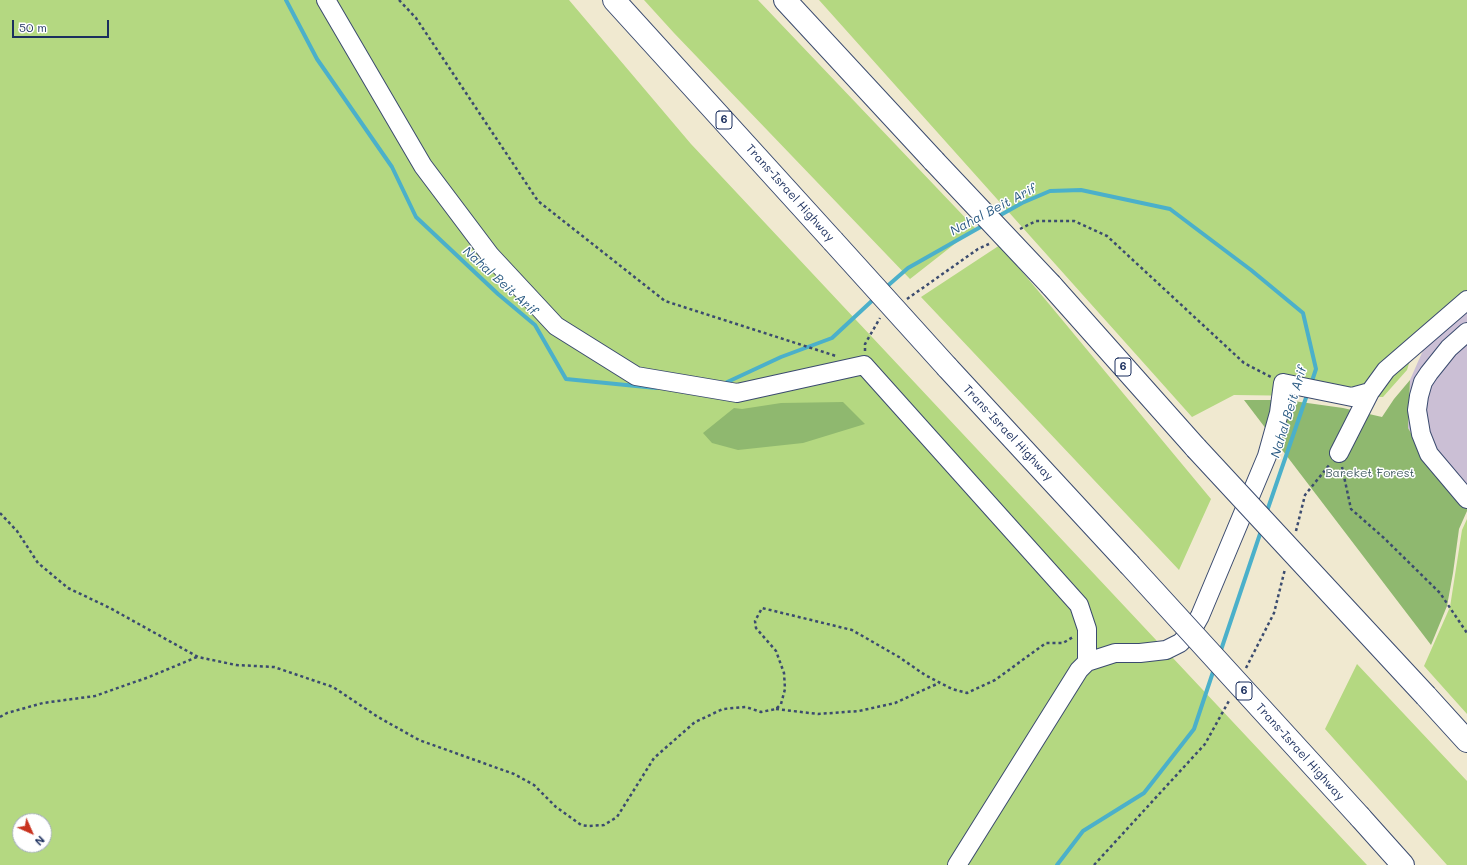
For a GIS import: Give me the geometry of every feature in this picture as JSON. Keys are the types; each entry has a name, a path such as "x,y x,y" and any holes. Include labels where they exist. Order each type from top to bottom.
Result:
{"highway":[{"name":"Trans-Israel Highway","path":"614,0 947,367 1403,865"},
{"name":"6","path":"785,0 1051,285 1196,448 1467,741"}],"street":[{"path":"326,0 422,166 490,255 556,326 636,376 737,393 864,365 1079,605 1088,629 1087,662"},
{"path":"1339,453 1370,392 1386,370 1467,300"},
{"path":"1467,332 1449,348 1423,382 1417,410 1421,434 1430,454 1467,500"},
{"path":"958,865 1079,670 1087,662 1115,654 1166,650 1180,643 1191,632 1200,616 1267,456 1279,413 1283,383 1352,397 1370,392"}],"path":[{"path":"399,0 416,18 538,201 665,301 864,365"},
{"path":"1295,532 1305,495 1339,453"},
{"path":"1339,453 1351,509 1384,538 1440,593 1467,633"},
{"path":"0,513 17,531 38,563 68,588 110,608 198,657 236,665 274,667 333,687 378,718 419,740 514,774 534,785 556,807 581,825 604,825 617,817 654,758 695,722 723,709 746,708 761,712 776,709 818,714 860,710 895,703 940,682"},
{"path":"1246,669 1274,613 1286,569"},
{"path":"776,709 782,704 785,689 784,673 776,651 756,628 754,621 762,608 852,630 952,689 967,693 995,680 1046,643 1063,643 1088,629"},
{"path":"0,717 7,713 43,703 95,696 149,677 198,657"},
{"path":"1094,865 1205,744 1231,698"}],"shaded area":[{"path":"1467,308 1467,504 1426,459 1408,428 1410,380 1428,339"}],"green space":[{"path":"0,0 569,0 691,144 1367,865 0,865"},
{"path":"644,0 758,0 975,228 910,279"},
{"path":"819,0 1467,0 1467,290 1420,328 1407,370 1383,397 1234,395 1192,417"},
{"path":"1000,245 1211,499 1179,570 921,297"},
{"name":"Bareket Forest","path":"1410,380 1408,428 1426,459 1467,504 1467,511 1459,529 1447,606 1431,645 1244,400 1286,400 1343,408 1382,417 1394,399"},
{"path":"843,402 865,424 803,443 738,450 712,443 703,433 734,408 742,409 781,403"},
{"path":"1467,519 1467,714 1424,666 1450,607 1462,530"},
{"path":"1357,664 1467,781 1467,865 1447,865 1325,729"}],"waterway":[{"name":"Nahal Beit Arif","path":"286,0 317,59 392,167 416,217 498,294 535,325 566,379 656,388"},
{"name":"Nahal Beit Arif","path":"997,217 1022,203 1050,191 1081,190 1170,209 1251,270 1303,313 1316,369 1311,384"},
{"name":"Nahal Beit Arif","path":"884,289 908,268 984,225"},
{"name":"Nahal Beit Arif","path":"723,384 781,357 832,338 875,298"},
{"name":"Nahal Beit Arif","path":"1266,514 1308,392"},
{"name":"Nahal Beit Arif","path":"1220,653 1262,528"},
{"name":"Nahal Beit Arif","path":"1057,865 1083,831 1144,793 1194,729 1214,669"}]}
